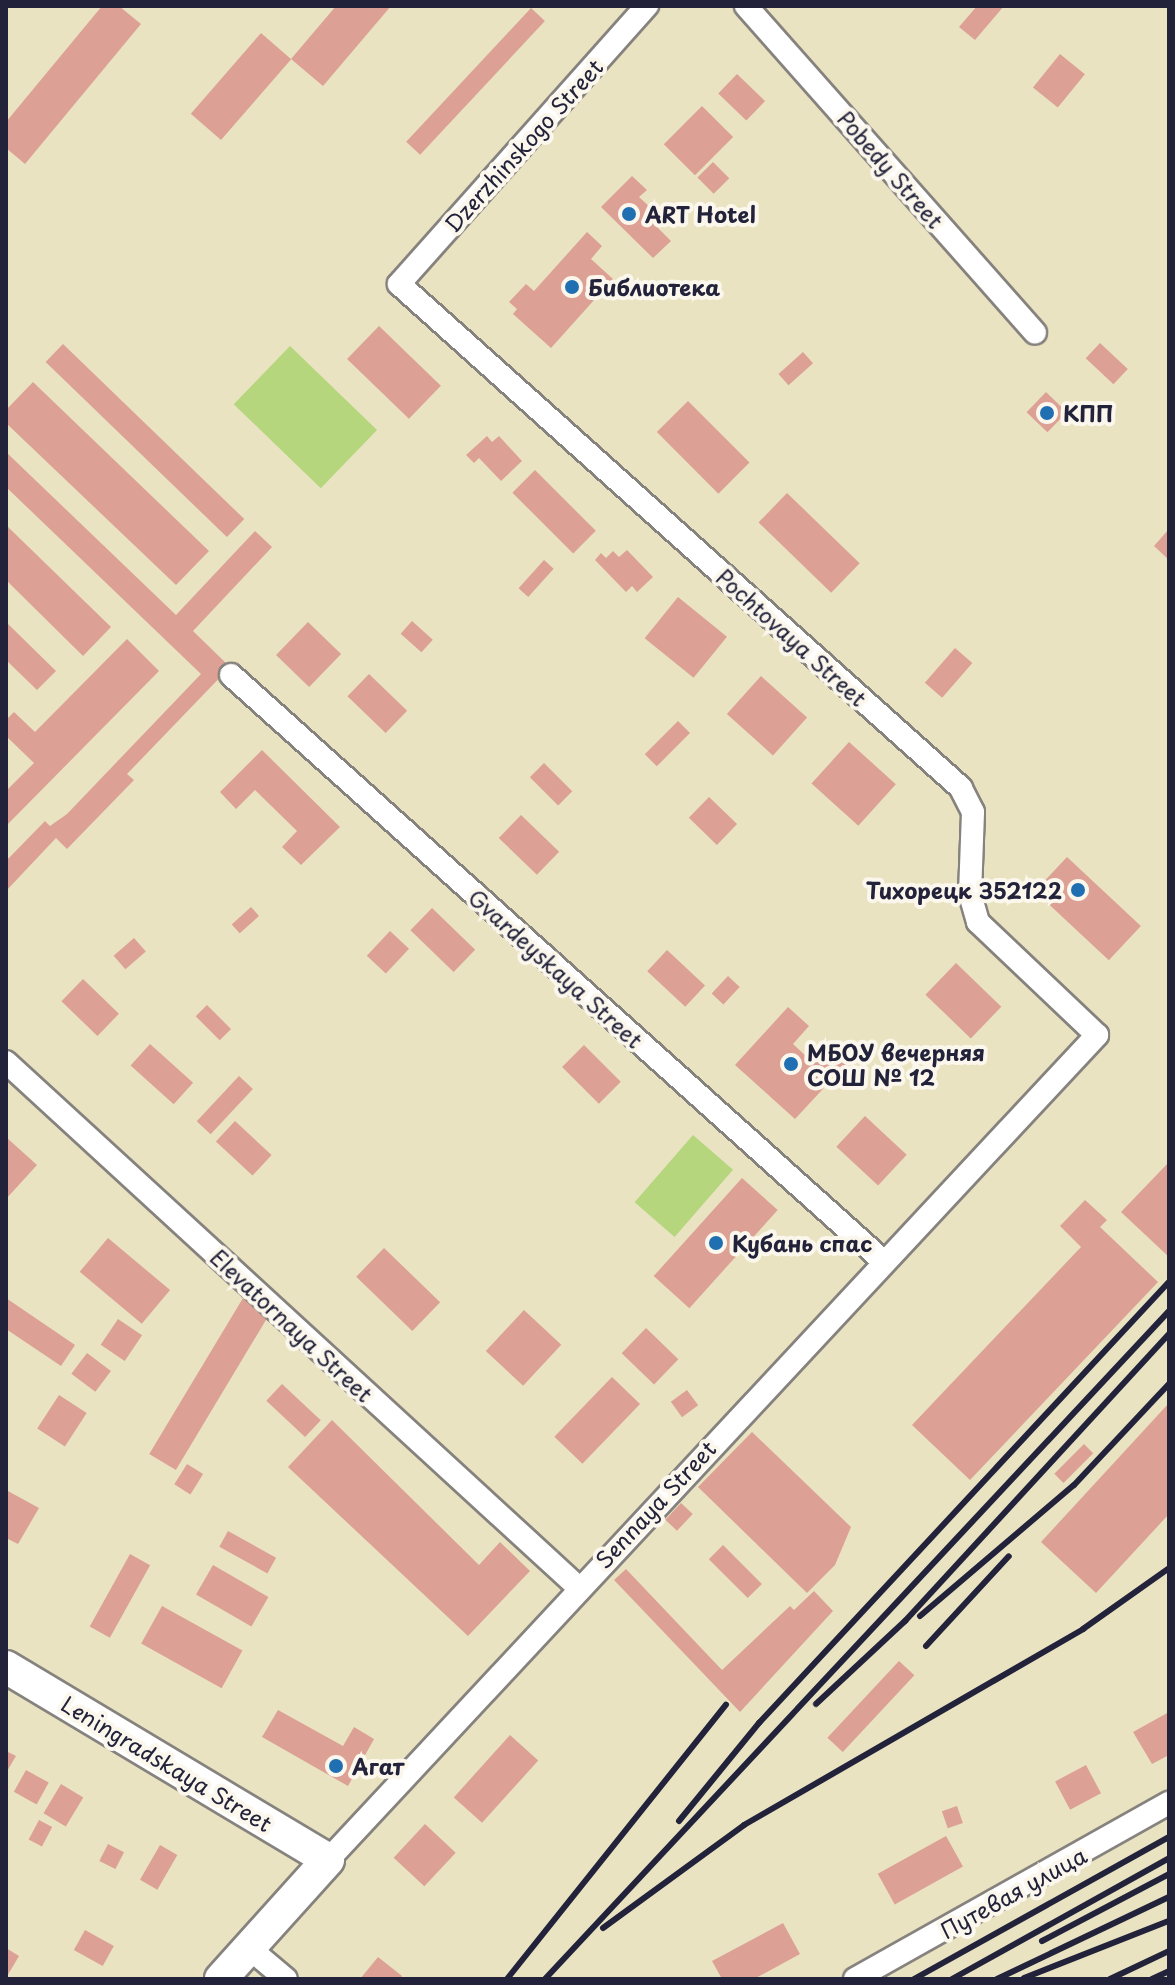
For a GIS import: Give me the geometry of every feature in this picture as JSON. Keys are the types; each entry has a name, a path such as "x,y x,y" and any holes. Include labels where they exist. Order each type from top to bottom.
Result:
{"street":[{"name":"Dzerzhinskogo Street","path":"399,284 647,6"},
{"name":"Pobedy Street","path":"746,6 1035,333"},
{"name":"Pochtovaya Street","path":"399,284 961,788 973,812 970,894 978,922 1097,1035"},
{"name":"Gvardeyskaya Street","path":"231,675 882,1260"},
{"name":"Sennaya Street","path":"221,1979 578,1587 882,1260 1097,1035"},
{"name":"Elevatornaya Street","path":"6,1062 578,1587"},
{"name":"Leningradskaya Street","path":"6,1667 328,1860"},
{"name":"Путевая улица","path":"855,1979 1169,1803"},
{"path":"249,1948 286,1979"}],"green space":[{"path":"290,346 377,430 321,488 234,404"},
{"path":"693,1135 733,1170 675,1237 635,1202"}],"building":[{"path":"102,6 119,6 141,24 25,164 6,148 6,122"},
{"path":"336,6 391,6 323,86 291,59"},
{"path":"977,6 1004,6 975,40 959,27"},
{"path":"531,8 545,21 420,155 406,142"},
{"path":"261,33 291,59 221,140 191,114"},
{"path":"1060,54 1085,74 1058,108 1033,87"},
{"path":"737,74 765,101 746,121 718,93"},
{"path":"702,106 733,137 695,175 664,144"},
{"path":"713,162 729,178 714,194 697,178"},
{"name":"ART Hotel","path":"632,176 647,190 639,197 654,211 647,217 671,241 653,258 601,207"},
{"name":"Библиотека","path":"587,232 602,246 591,259 613,279 551,348 513,314 517,309 509,302 526,284 534,291"},
{"path":"379,326 441,386 409,419 347,359"},
{"name":"КПП","path":"1100,343 1128,369 1113,384 1086,358"},
{"path":"63,344 244,519 227,537 46,362"},
{"path":"803,352 813,363 789,385 778,374"},
{"path":"33,382 209,551 176,585 6,423 6,410"},
{"name":"КПП","path":"1046,392 1067,412 1047,432 1027,412"},
{"path":"688,401 750,463 718,494 657,432"},
{"path":"487,436 492,442 499,436 522,461 501,481 479,458 474,463 466,455"},
{"path":"6,452 176,615 255,531 272,547 193,631 230,667 127,774 134,780 67,849 56,838 6,891 6,861 45,821 50,826 67,814 201,674 6,487"},
{"path":"535,470 596,531 573,553 512,493"},
{"path":"787,493 860,563 831,593 759,522"},
{"path":"6,525 111,627 83,656 6,580"},
{"path":"1169,529 1169,560 1154,546"},
{"path":"627,550 653,577 637,592 632,586 626,592 595,560 601,553 606,558 613,551 619,557"},
{"path":"544,560 554,569 528,597 519,588"},
{"path":"678,597 727,637 694,678 645,638"},
{"path":"412,621 433,640 421,652 401,634"},
{"path":"6,622 56,671 37,690 6,660"},
{"path":"308,622 341,654 309,687 276,655"},
{"path":"127,639 159,671 6,826 6,791 34,763 6,736 6,720 14,712 35,732"},
{"path":"955,648 972,663 942,698 925,683"},
{"path":"369,674 407,711 386,733 347,696"},
{"path":"761,676 807,717 773,755 727,714"},
{"path":"678,721 690,733 657,766 645,754"},
{"path":"849,742 896,784 858,826 812,784"},
{"path":"262,750 340,827 301,865 282,847 297,831 255,790 236,809 220,792"},
{"path":"544,763 572,791 558,805 530,777"},
{"path":"709,797 737,824 717,845 689,818"},
{"path":"521,815 559,852 537,875 499,838"},
{"path":"1067,857 1141,926 1109,960 1035,891"},
{"path":"251,907 259,916 240,933 232,924"},
{"path":"432,908 475,950 454,972 410,930"},
{"path":"390,931 409,949 386,974 367,956"},
{"path":"134,938 146,952 125,969 114,956"},
{"path":"667,950 705,985 685,1007 647,971"},
{"path":"956,963 1001,1007 971,1038 925,995"},
{"path":"728,976 740,987 723,1004 712,994"},
{"path":"83,979 119,1014 97,1036 61,1001"},
{"path":"207,1005 231,1029 220,1040 196,1016"},
{"name":"МБОУ вечерняя СОШ № 12","path":"788,1007 809,1026 793,1044 809,1059 825,1042 848,1062 795,1119 735,1065"},
{"path":"150,1044 193,1083 174,1104 131,1066"},
{"path":"584,1045 621,1082 599,1104 562,1067"},
{"path":"239,1076 253,1089 211,1134 197,1121"},
{"path":"865,1116 907,1155 878,1186 836,1147"},
{"path":"235,1121 272,1155 252,1176 216,1141"},
{"path":"6,1137 37,1165 6,1199"},
{"path":"1169,1162 1169,1257 1121,1212"},
{"name":"Кубань спас","path":"742,1178 778,1210 689,1308 654,1276"},
{"path":"1085,1200 1107,1220 1100,1227 1158,1282 970,1480 912,1425 1081,1247 1060,1226"},
{"path":"108,1238 170,1290 142,1324 80,1272"},
{"path":"384,1248 440,1302 412,1331 356,1277"},
{"path":"6,1298 75,1345 61,1366 6,1329"},
{"path":"243,1298 270,1314 176,1470 149,1454"},
{"path":"524,1310 561,1345 523,1386 486,1351"},
{"path":"118,1319 142,1335 125,1361 101,1345"},
{"path":"646,1328 678,1359 654,1384 622,1353"},
{"path":"87,1353 111,1371 95,1392 71,1374"},
{"path":"612,1377 640,1404 582,1464 554,1437"},
{"path":"282,1384 321,1420 305,1437 266,1401"},
{"path":"687,1390 698,1405 682,1417 671,1402"},
{"path":"59,1395 87,1413 65,1447 37,1429"},
{"path":"1169,1403 1169,1514 1096,1593 1041,1542"},
{"path":"332,1420 479,1565 500,1542 530,1571 468,1636 288,1467"},
{"path":"752,1432 851,1527 835,1565 807,1593 698,1487"},
{"path":"1084,1444 1093,1453 1063,1483 1054,1474"},
{"path":"187,1464 203,1474 190,1494 174,1484"},
{"path":"6,1490 39,1508 18,1544 6,1538"},
{"path":"681,1503 693,1514 677,1531 665,1520"},
{"path":"228,1531 276,1558 267,1573 219,1547"},
{"path":"723,1545 762,1584 748,1598 709,1559"},
{"path":"130,1554 150,1565 110,1638 90,1627"},
{"path":"213,1565 268,1597 251,1626 196,1594"},
{"path":"626,1569 722,1670 790,1606 794,1610 814,1591 833,1611 740,1712 614,1580"},
{"path":"162,1606 242,1651 222,1688 141,1644"},
{"path":"899,1661 914,1675 843,1752 827,1738"},
{"name":"Агат","path":"278,1710 343,1746 354,1727 374,1739 348,1786 262,1737"},
{"path":"1169,1712 1169,1755 1152,1764 1133,1732"},
{"path":"510,1735 538,1760 482,1823 454,1797"},
{"path":"6,1751 16,1756 6,1773"},
{"path":"1086,1765 1101,1793 1070,1810 1055,1781"},
{"path":"26,1770 49,1783 37,1804 14,1792"},
{"path":"61,1784 83,1797 66,1827 43,1813"},
{"path":"957,1806 963,1823 948,1828 942,1811"},
{"path":"39,1820 52,1827 42,1846 29,1839"},
{"path":"425,1824 456,1853 424,1886 394,1858"},
{"path":"946,1836 963,1867 895,1904 878,1874"},
{"path":"108,1844 124,1852 115,1869 99,1861"},
{"path":"160,1845 177,1855 157,1890 140,1880"},
{"path":"783,1923 800,1954 754,1979 722,1979 712,1961"},
{"path":"85,1930 114,1946 103,1966 74,1950"},
{"path":"6,1948 19,1956 6,1978"},
{"path":"378,1957 402,1976 400,1979 360,1979"}],"railway":[{"path":"679,1821 759,1723 1169,1282"},
{"path":"545,1979 1169,1311"},
{"path":"816,1704 905,1621 1169,1334"},
{"path":"920,1616 1074,1485 1169,1384"},
{"path":"926,1646 1009,1556"},
{"path":"603,1928 744,1825 1083,1629 1169,1568"},
{"path":"507,1979 726,1705"},
{"path":"914,1979 1169,1837"},
{"path":"952,1979 1169,1858"},
{"path":"1042,1941 1169,1874"},
{"path":"997,1979 1169,1897"},
{"path":"1024,1978 1169,1921"},
{"path":"1110,1979 1169,1951"},
{"path":"1152,1979 1169,1971"}],"place":[{"name":"ART Hotel","path":"629,214"},
{"name":"Библиотека","path":"572,287"},
{"name":"КПП","path":"1047,413"},
{"name":"Тихорецк 352122","path":"1078,890"},
{"name":"МБОУ вечерняя СОШ № 12","path":"791,1064"},
{"name":"Кубань спас","path":"716,1243"},
{"name":"Агат","path":"336,1766"}]}
